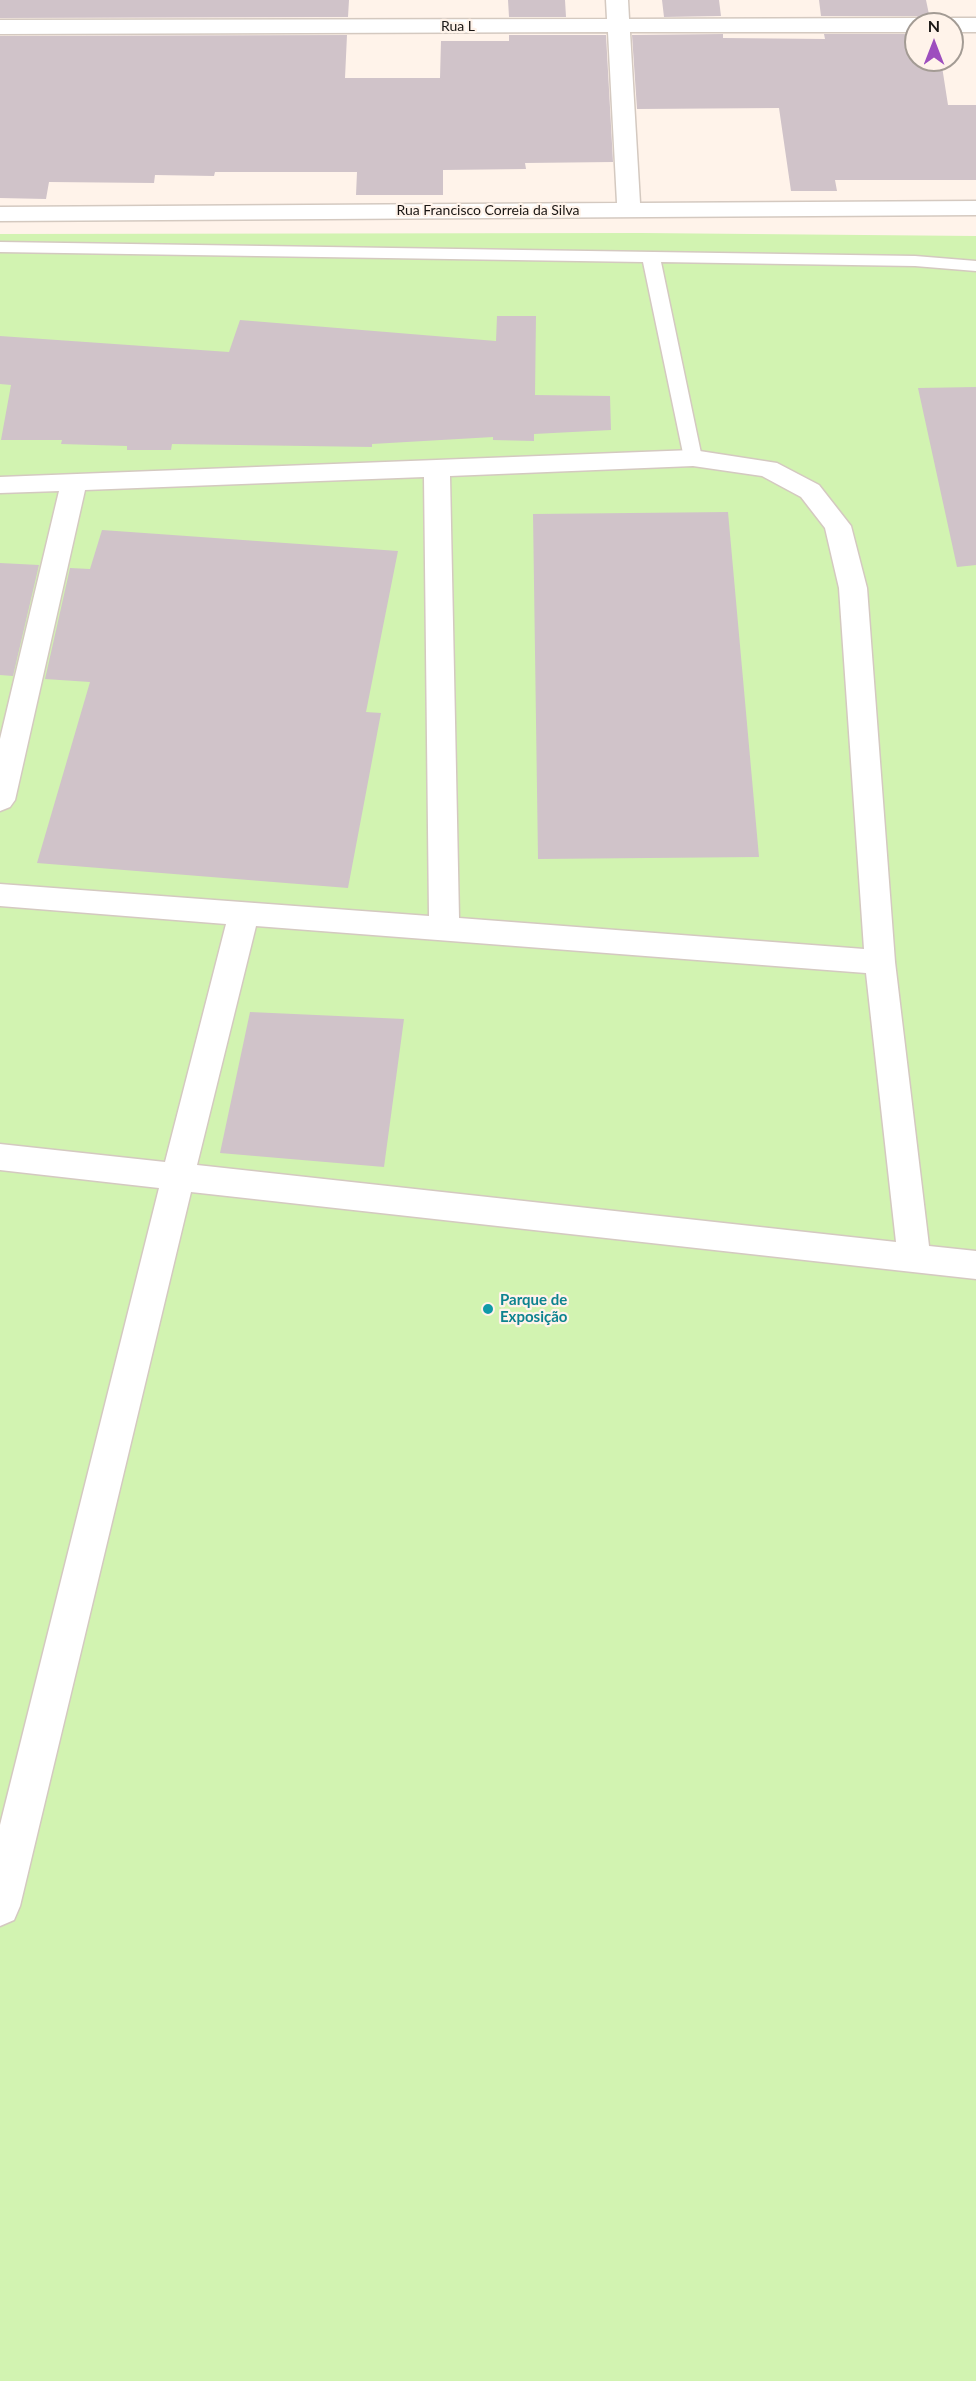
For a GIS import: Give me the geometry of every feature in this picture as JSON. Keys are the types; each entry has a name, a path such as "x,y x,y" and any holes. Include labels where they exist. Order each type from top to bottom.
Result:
{"street":[{"path":"617,0 629,209"},
{"name":"Rua L","path":"0,27 904,25"},
{"name":"Rua Francisco Correia da Silva","path":"0,214 976,208"},
{"path":"0,485 693,458 768,469 810,491 838,526 853,588 880,962 914,1257"},
{"path":"437,469 444,929"},
{"path":"0,800 74,482"},
{"path":"0,895 880,962"},
{"path":"0,1906 243,913"},
{"path":"0,1157 976,1265"}],"lane":[{"path":"0,247 915,261 976,266"},
{"path":"651,257 693,458"}],"green space":[{"name":"Parque de Exposição","path":"641,233 976,236 976,2381 0,2381 0,234"}],"building":[{"path":"0,0 349,0 348,17 0,18"},
{"path":"508,0 565,0 566,17 509,17"},
{"path":"662,0 719,0 721,16 664,17"},
{"path":"819,0 926,0 928,12 904,12 904,16 821,16"},
{"path":"723,34 723,38 825,39 824,34 904,34 904,72 943,72 948,105 976,105 976,180 835,180 837,191 791,191 779,108 637,109 632,35"},
{"path":"347,35 345,78 440,78 441,41 509,41 509,35 606,35 613,162 525,163 526,169 443,170 443,195 356,195 357,172 215,172 214,176 155,175 154,183 49,182 46,199 0,198 0,36"},
{"path":"497,316 536,316 535,395 610,396 611,430 534,434 534,441 493,440 493,437 372,444 372,447 172,444 171,450 127,450 127,446 61,444 62,440 1,440 11,385 0,384 0,336 229,352 240,320 496,341"},
{"path":"976,387 976,565 957,567 918,388"},
{"path":"728,512 759,857 538,859 533,514"},
{"path":"102,530 398,551 366,712 381,713 348,888 37,863 90,682 45,679 70,568 90,569"},
{"path":"0,563 39,565 13,676 0,675"},
{"path":"250,1012 404,1019 384,1167 220,1153"}],"place":[{"name":"Parque de Exposição","path":"488,1309"}]}
